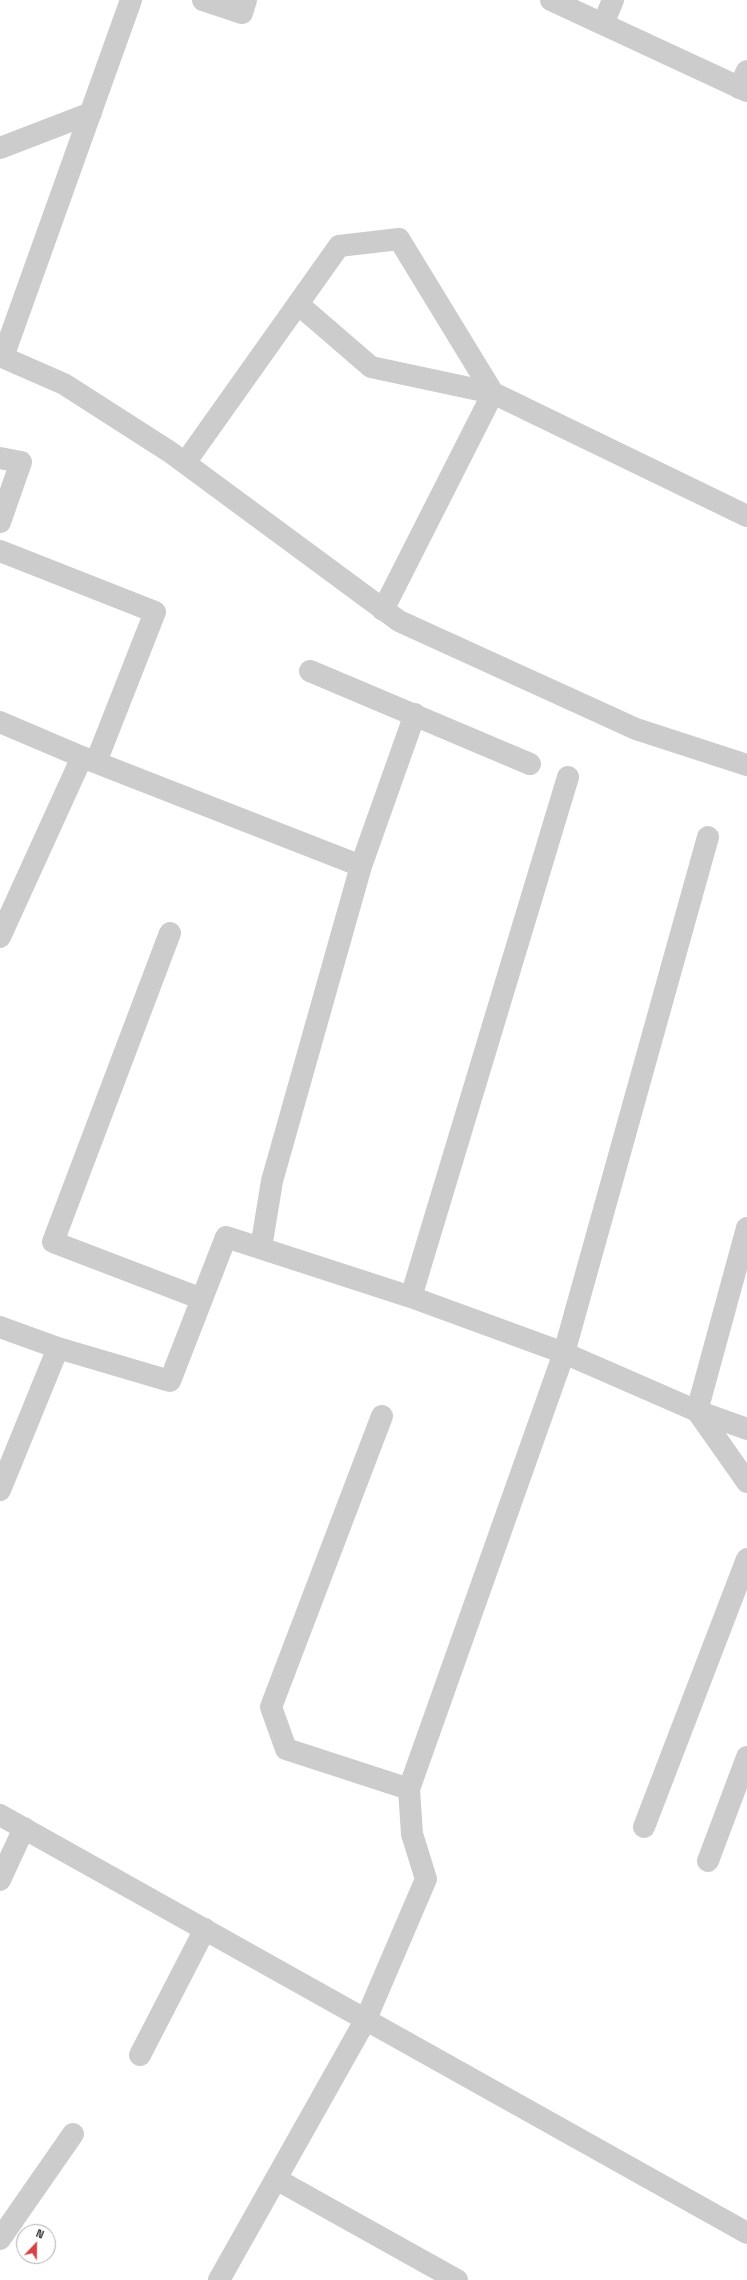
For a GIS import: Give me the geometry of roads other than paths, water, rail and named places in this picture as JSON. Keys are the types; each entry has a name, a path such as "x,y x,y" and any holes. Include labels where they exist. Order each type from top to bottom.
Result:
{"street":[{"path":"131,0 1,357 64,384 185,463 399,621 636,729 747,765"},
{"path":"203,0 242,13 246,0"},
{"path":"551,0 603,24 744,83"},
{"path":"603,24 613,0"},
{"path":"0,148 91,113"},
{"path":"185,463 339,246 399,239 493,393"},
{"path":"298,304 371,367 493,393 747,516"},
{"path":"383,610 493,393"},
{"path":"0,458 21,462 0,522"},
{"path":"0,551 155,612 89,760 0,936"},
{"path":"310,671 415,714 530,764"},
{"path":"261,1248 272,1181 361,866 415,714"},
{"path":"0,722 89,760 361,866"},
{"path":"411,1297 568,777"},
{"path":"219,2280 366,2019 426,1879 412,1834 408,1789 564,1353 708,837"},
{"path":"170,934 54,1242 202,1299"},
{"path":"697,1411 747,1228"},
{"path":"0,1327 58,1348 170,1381 226,1237 411,1297 564,1353 697,1411 747,1428"},
{"path":"0,1490 58,1348"},
{"path":"697,1411 747,1482"},
{"path":"382,1416 272,1707 286,1749 408,1789"},
{"path":"644,1827 747,1559"},
{"path":"708,1861 747,1757"},
{"path":"0,1814 747,2233"},
{"path":"0,1880 24,1828"},
{"path":"140,2055 205,1929"},
{"path":"0,2239 73,2134"},
{"path":"276,2179 457,2280"}]}
